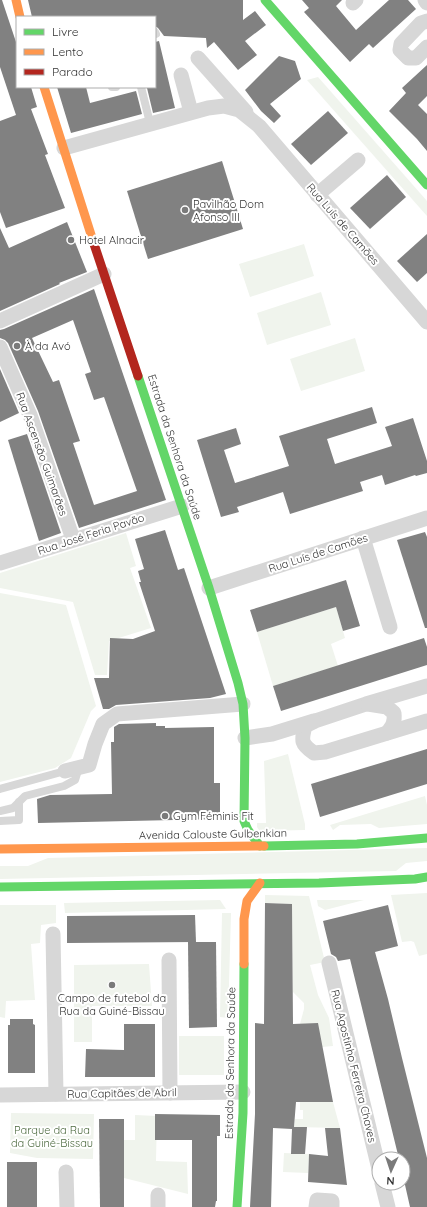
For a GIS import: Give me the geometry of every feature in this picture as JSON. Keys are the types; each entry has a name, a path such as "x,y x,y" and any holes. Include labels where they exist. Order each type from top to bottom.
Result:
{"street":[{"path":"17,0 20,14"},
{"path":"265,0 427,185"},
{"path":"427,21 421,23 401,44 400,50 408,58 416,58 427,47"},
{"name":"Rua Luís de Camões","path":"198,58 224,87 268,131 317,195 425,315"},
{"path":"182,75 191,112"},
{"path":"212,107 221,99 224,87"},
{"name":"Estrada da Senhora da Saúde","path":"44,88 104,274 209,588 243,704 245,738 242,825 248,830 260,846"},
{"name":"Rua Luís de Camões","path":"64,148 87,143 191,112 224,106 239,110 268,131"},
{"path":"317,195 358,160"},
{"path":"0,321 104,274"},
{"name":"Rua Ascensão Guimarães","path":"0,347 30,414 73,539"},
{"name":"Rua José Feria Pavão","path":"0,563 182,506"},
{"name":"Rua Luís de Camões","path":"209,588 427,518"},
{"path":"363,538 390,627"},
{"path":"245,738 272,734 427,686"},
{"path":"408,691 399,702 397,711 400,718 406,722 421,723"},
{"path":"72,769 89,765 103,724 117,714 243,704"},
{"path":"366,704 387,707 394,713 395,720 392,727 386,733"},
{"path":"315,721 306,726 302,736 304,746 314,753 325,752 421,723"},
{"name":"Avenida Calouste Gulbenkian","path":"0,849 231,843 260,846 357,844 427,838"},
{"path":"26,858 59,848"},
{"path":"415,879 427,869"},
{"path":"0,887 319,883 415,879 427,877"},
{"path":"229,883 239,896 244,919"},
{"path":"244,919 248,901 260,883"},
{"name":"Estrada da Senhora da Saúde","path":"237,1207 243,1113 244,919"},
{"path":"53,934 56,1094"},
{"path":"169,960 170,1093"},
{"name":"Rua Agostinho Ferreira Chaves","path":"329,963 375,1151"},
{"name":"Rua Capitães de Abril","path":"0,1095 243,1092"},
{"path":"66,1172 67,1207"},
{"path":"384,1191 388,1207"},
{"path":"316,1207 318,1200 332,1201 332,1207"}],"lane":[{"path":"141,88 150,123"},
{"path":"0,789 72,769 75,780 64,786 25,796 14,808 0,811"},
{"path":"0,821 19,820 19,802"}],"green space":[{"path":"318,77 427,201 427,216 307,80"},
{"path":"304,244 314,276 250,297 239,264"},
{"path":"321,292 331,325 267,345 257,313"},
{"path":"355,338 365,371 301,391 290,359"},
{"path":"126,533 136,566 130,568 151,628 109,641 107,675 95,675 73,602 0,588 0,573"},
{"path":"0,593 66,605 96,706 91,711 71,758 55,768 0,782"},
{"path":"336,607 345,638 331,644 338,666 273,686 257,632"},
{"path":"288,754 305,824 305,830 259,830 257,823 266,823 264,761"},
{"path":"425,796 427,805 427,824 379,828 371,824 340,825 333,830 330,825"},
{"path":"427,848 427,861 406,863 396,871 0,879 0,866 28,866 48,858"},
{"path":"427,893 427,954 419,956 414,942 402,942 391,895"},
{"path":"265,895 309,896 325,962 310,965 318,995 329,1018 333,1046 322,1047 300,1024 304,1003 293,992 292,904 265,903"},
{"path":"220,900 226,909 65,913 64,903"},
{"path":"317,900 364,900 325,910 318,906"},
{"path":"0,905 56,905 56,923 41,925 40,943 31,944 35,1000 6,1001 5,1018 0,1017"},
{"path":"222,913 231,913 228,1018 220,1017"},
{"name":"Campo de futebol da Rua da Guiné-Bissau","path":"149,964 152,1006 92,1006 92,1042 74,1042 74,965"},
{"path":"179,1036 224,1036 224,1075 179,1075"},
{"path":"300,1102 333,1102 340,1128 294,1127 295,1119 303,1119 303,1110 300,1110"},
{"name":"Parque da Rua da Guiné-Bissau","path":"11,1113 94,1114 93,1159 37,1158 10,1153"},
{"path":"135,1115 157,1116 156,1161 187,1162 188,1194 124,1178 124,1140 135,1140"},
{"path":"284,1153 309,1154 308,1173 283,1172"}],"building":[{"path":"0,0 2,0 16,42 16,88 31,88 37,107 31,109 48,154 45,155 65,208 6,228 0,212 0,121 16,115 0,67"},
{"path":"28,0 243,0 243,20 255,11 266,25 245,41 257,55 238,70 214,42 207,48 206,38 164,36 156,27 156,16 32,16"},
{"path":"302,0 342,0 336,6 356,30 389,0 408,0 416,9 373,48 369,44 350,62 304,12 309,8"},
{"path":"159,41 175,108 153,113 147,88 156,88 156,42"},
{"path":"279,56 295,61 301,79 270,104 281,116 274,123 261,111 245,90"},
{"path":"427,65 427,96 418,105 427,114 427,151 389,111 406,93 402,88"},
{"path":"57,88 86,88 90,103 136,91 142,114 71,133"},
{"path":"328,111 348,133 311,165 291,144"},
{"name":"Pavilhão Dom Afonso III","path":"222,161 243,229 148,259 127,191"},
{"path":"387,175 406,197 370,229 350,208"},
{"path":"67,222 87,272 59,283 60,284 0,311 0,228 9,248"},
{"path":"427,234 427,273 417,282 397,261"},
{"path":"94,289 166,500 79,528 38,411 8,343 0,338 0,330","holes":["73,320 91,372 85,374 94,400 104,397 137,491 94,505 73,443 80,441 59,380 53,382 32,338"]},
{"path":"0,369 19,413 0,422"},
{"path":"372,407 377,423 327,439 335,464 392,446 385,427 413,418 427,461 427,473 415,475 385,485 382,475 360,482 363,491 290,514 283,492 237,507 239,512 221,517 197,440 236,428 241,444 224,450 235,483 289,466 279,436"},
{"path":"27,434 61,533 39,541 8,440"},
{"path":"165,530 178,570 184,568 226,694 210,698 116,705 109,709 103,709 94,678 109,678 110,638 133,639 155,631 139,582 141,582 138,571 144,569 135,539"},
{"path":"425,532 427,537 427,628 425,628 397,540"},
{"path":"346,580 360,626 343,631 336,607 257,632 250,610"},
{"path":"424,638 427,647 427,665 281,711 273,686"},
{"path":"156,723 156,726 165,726 165,728 214,727 214,783 220,783 220,819 38,823 37,799 50,795 112,794 111,742 114,742 114,727 119,724"},
{"path":"427,749 427,784 320,817 311,784"},
{"path":"265,903 292,904 293,1024 318,1023 333,1102 296,1102 294,1127 307,1127 305,1154 291,1154 292,1129 273,1128 271,1207 250,1207 255,1114 255,1023 264,1024"},
{"path":"388,905 398,946 375,952 427,1158 427,1207 410,1207 406,1191 411,1191 411,1151 397,1151 350,959 338,961 336,957 331,954 323,921"},
{"path":"195,915 196,942 67,943 67,916"},
{"path":"188,942 216,942 217,1027 189,1028"},
{"path":"10,1019 33,1019 33,1024 35,1025 35,1073 8,1073 8,1025 10,1025"},
{"path":"124,1024 155,1024 155,1077 85,1077 86,1049 124,1050"},
{"path":"155,1114 220,1115 220,1136 217,1136 217,1201 215,1207 192,1207 192,1140 155,1140"},
{"path":"99,1119 124,1119 124,1207 100,1207"},
{"path":"325,1128 340,1128 347,1185 308,1182 309,1154 328,1156"},
{"path":"7,1162 37,1162 37,1207 7,1207"}],"traffic: fast":[{"path":"265,0 427,185"},
{"path":"138,376 209,588 238,683 243,704 245,738 244,821 248,830 260,846"},
{"path":"264,846 357,844 427,838"},
{"path":"0,887 319,883 415,879 427,877"},
{"path":"237,1207 243,1113 244,964"}],"traffic: slow":[{"path":"16,0 20,16"},
{"path":"44,88 94,244"},
{"path":"0,849 264,846"},
{"path":"244,964 244,919 247,901 260,883"}],"traffic: jam":[{"path":"94,244 138,376"}],"place":[{"name":"Pavilhão Dom Afonso III","path":"185,210"},
{"name":"Hotel Alnacir","path":"71,240"},
{"name":"À da Avó","path":"17,346"},
{"name":"Gym Féminis Fit","path":"165,816"},
{"name":"Campo de futebol da Rua da Guiné-Bissau","path":"112,985"}]}
